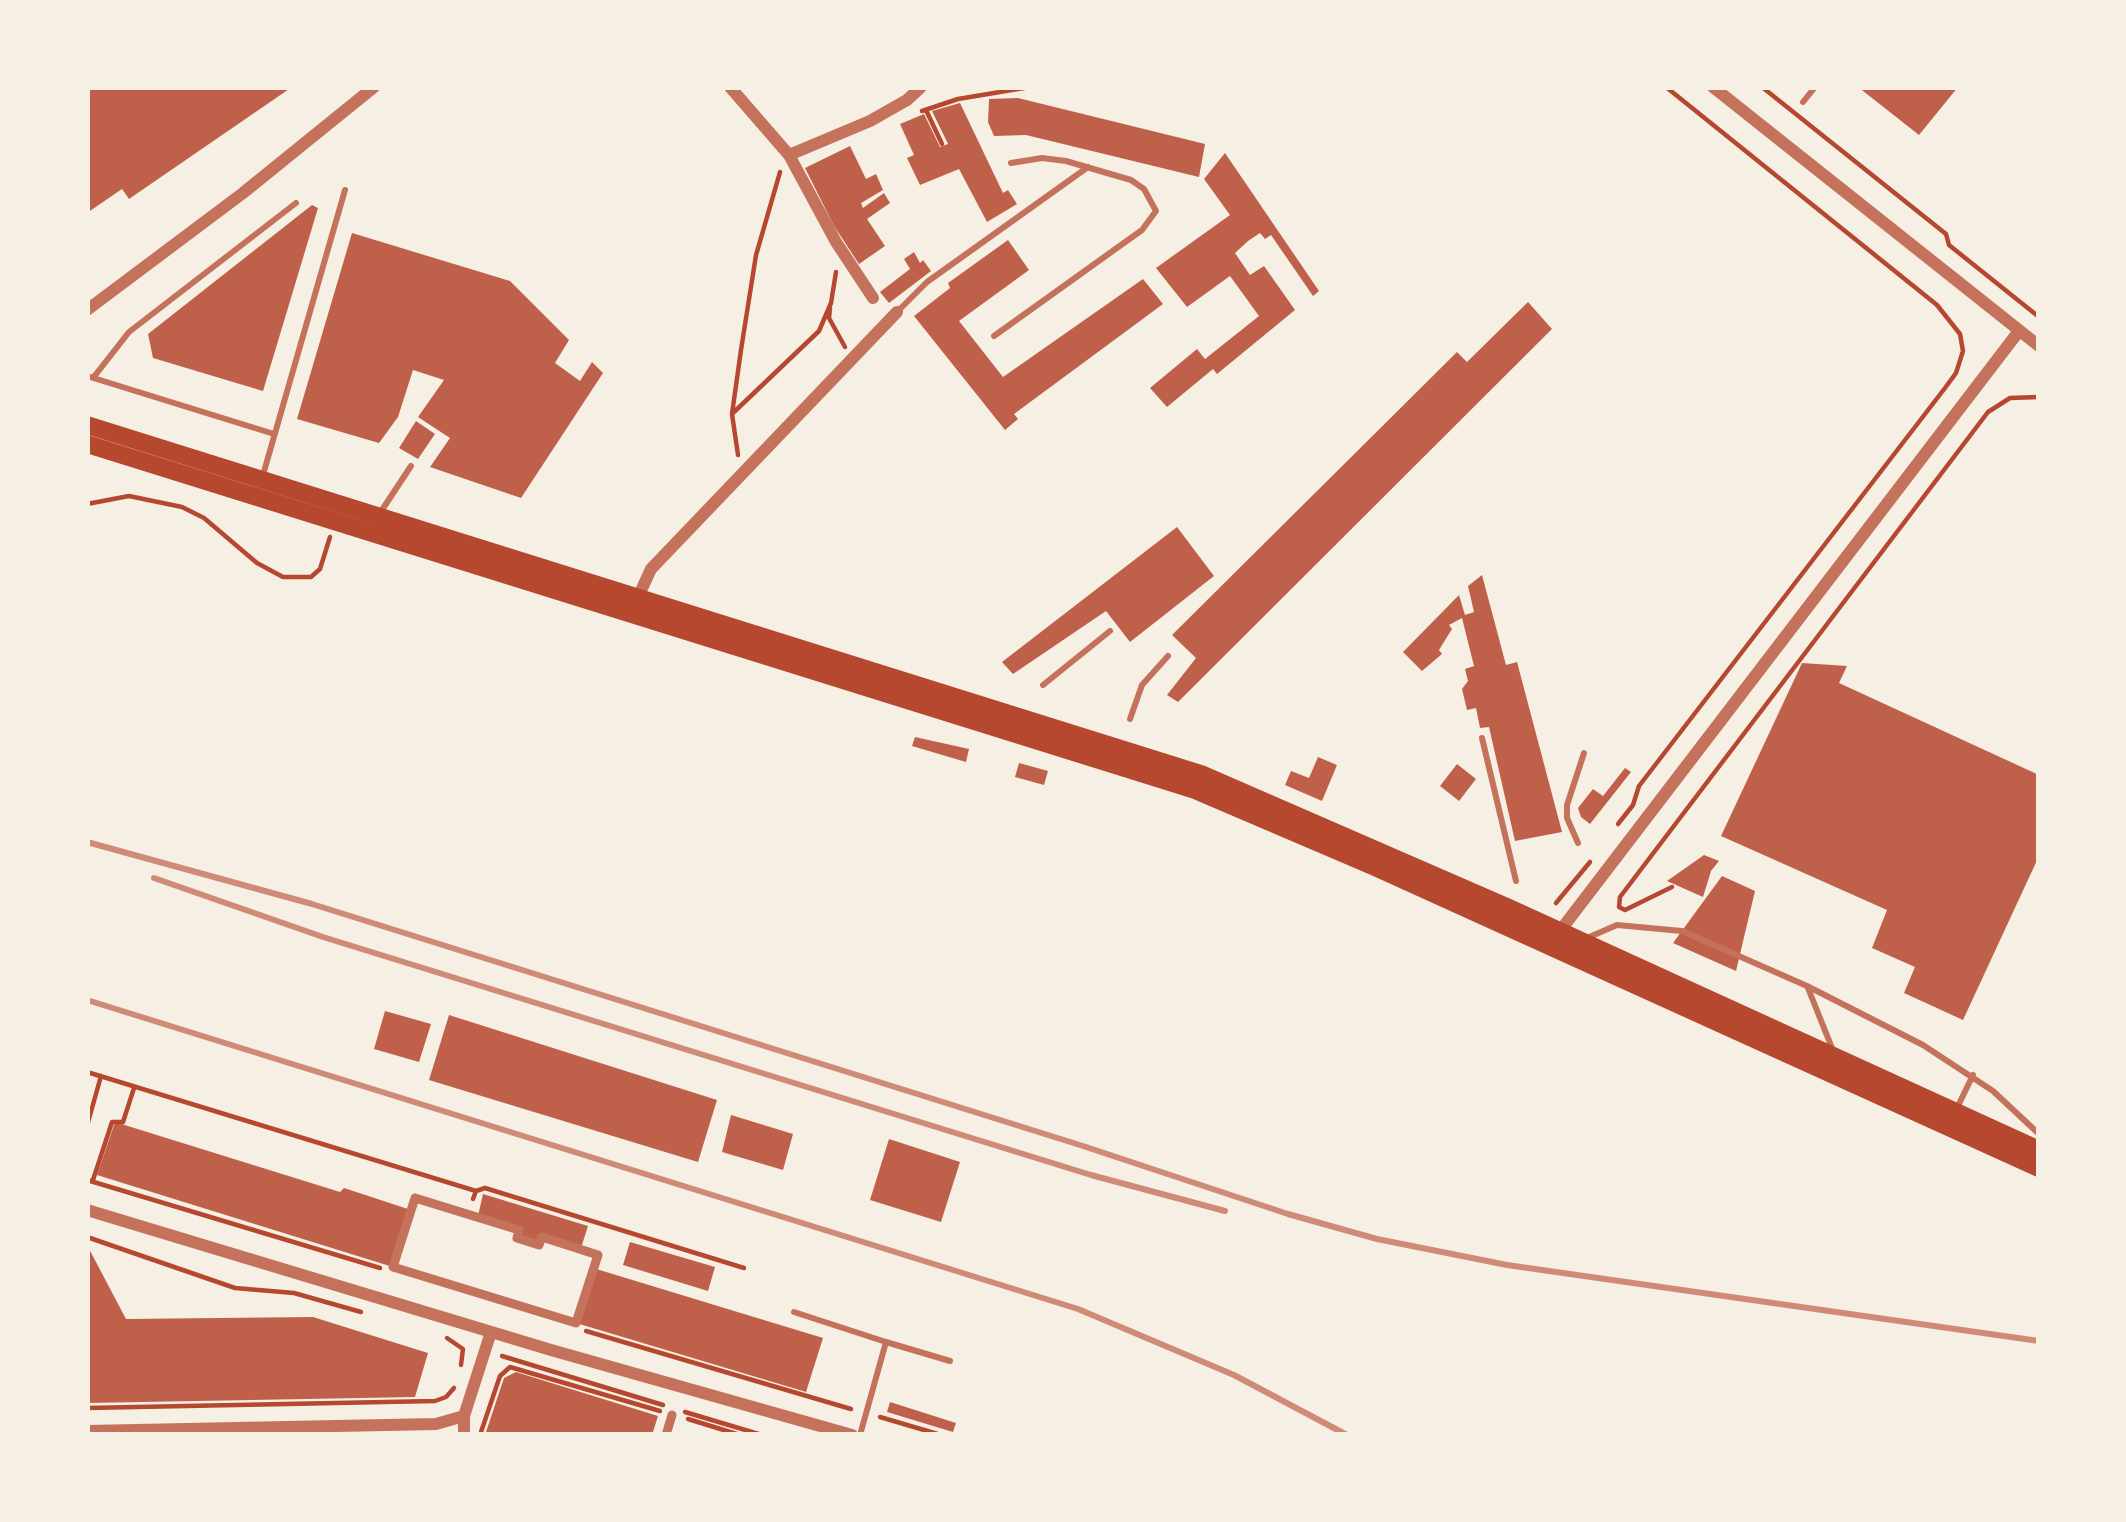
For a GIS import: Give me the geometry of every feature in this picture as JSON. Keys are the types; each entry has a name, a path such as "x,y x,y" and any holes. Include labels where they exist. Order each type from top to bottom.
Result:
{"highway":[{"path":"87,425 379,515 1195,790 2039,1168"},
{"path":"87,444 1201,774 1560,931 2039,1150"}],"street":[{"path":"87,310 374,87"},
{"path":"730,87 790,157 873,298"},
{"path":"790,157 870,122 921,87"},
{"path":"1713,87 2039,346"},
{"path":"636,604 651,569 897,312"},
{"path":"1560,931 2019,331"},
{"path":"415,1198 469,1214 519,1230 517,1238 539,1246 542,1237 598,1255 576,1323 393,1267 415,1198"},
{"path":"87,1210 491,1332 856,1435"},
{"path":"464,1435 464,1416 491,1332"},
{"path":"666,1435 672,1415"},
{"path":"87,1431 436,1424 464,1416"}],"lane":[{"path":"1803,102 1815,87"},
{"path":"994,337 1151,221 1156,211 1144,189 1131,180 1042,158 1011,163"},
{"path":"897,312 945,268 1088,167"},
{"path":"262,478 345,190"},
{"path":"274,434 90,377 129,332 296,203"},
{"path":"379,515 411,466"},
{"path":"1042,685 1110,631"},
{"path":"1130,718 1151,670 1168,656"},
{"path":"1482,738 1516,880"},
{"path":"1578,843 1567,818 1567,805 1584,753"},
{"path":"1581,941 1617,925 1682,931 1807,986 1972,1075 2039,1134"},
{"path":"1807,986 1835,1056"},
{"path":"1956,1112 1972,1075"},
{"path":"794,1312 950,1361"},
{"path":"856,1435 886,1342"}],"path":[{"path":"914,115 958,99 1030,87"},
{"path":"1607,839 1633,805 1639,785 1956,374 1963,351 1960,334 1936,304 1666,87"},
{"path":"1762,87 1946,234 1949,245 2039,317"},
{"path":"926,110 942,144"},
{"path":"740,476 732,414 760,237 777,176 790,157"},
{"path":"836,242 830,318 836,334 854,355"},
{"path":"732,414 804,348 819,331 830,303"},
{"path":"1672,887 1625,910 1619,907 1620,898 1988,412 2010,398 2039,397"},
{"path":"87,504 129,496 182,507 283,577 310,577 320,569 334,520"},
{"path":"1556,903 1594,856"},
{"path":"87,1072 744,1268"},
{"path":"87,1126 101,1076"},
{"path":"134,1086 123,1122 112,1122 90,1180 385,1269"},
{"path":"469,1214 476,1191"},
{"path":"87,1238 236,1288 294,1293 376,1316"},
{"path":"583,1330 940,1435"},
{"path":"87,1408 442,1400 454,1388 463,1349 438,1334"},
{"path":"485,1351 762,1435"},
{"path":"480,1435 500,1376 510,1367 740,1435"},
{"path":"698,1422 705,1435"}],"building":[{"path":"87,87 292,87 129,199 122,189 87,213"},
{"path":"1858,87 1958,87 1919,135"},
{"path":"1018,98 1205,144 1199,177 1026,135 994,136 988,122 989,99"},
{"path":"960,103 1003,193 1008,190 1017,204 987,222 959,169 920,185 907,158 914,155 900,124 924,114 940,147 948,144 932,111"},
{"path":"850,146 866,179 876,174 883,190 861,203 863,208 884,193 890,203 867,219 885,246 859,264 805,168"},
{"path":"1225,153 1319,291 1313,296 1271,235 1265,239 1260,233 1248,241 1235,253 1250,275 1264,266 1295,310 1217,374 1213,369 1167,407 1150,388 1197,349 1205,359 1259,316 1230,276 1187,307 1156,268 1230,215 1204,179"},
{"path":"312,205 318,208 263,391 153,358 148,334"},
{"path":"352,233 510,281 569,340 555,363 580,381 592,362 603,373 521,498 430,467 450,438 418,417 444,380 413,370 398,417 379,443 297,419"},
{"path":"1008,240 1029,270 959,321 1003,377 1143,279 1163,304 1014,414 1018,419 1005,430 914,316 950,288 948,283"},
{"path":"914,252 931,271 889,303 880,292 910,269 904,259"},
{"path":"1528,302 1552,329 1178,702 1167,695 1196,658 1172,635 1457,352 1467,362"},
{"path":"416,421 435,434 418,459 399,448"},
{"path":"1177,527 1214,576 1130,642 1106,611 1013,674 1002,662"},
{"path":"1482,575 1506,665 1517,662 1562,832 1515,841 1489,727 1480,728 1476,708 1467,710 1462,689 1468,681 1465,669 1474,666 1462,618 1449,625 1452,629 1439,650 1442,654 1422,671 1403,652 1459,595 1465,615 1474,612 1468,586"},
{"path":"1802,663 1847,666 1839,683 2039,775 2039,856 1963,1020 1904,993 1915,967 1872,948 1887,910 1721,836"},
{"path":"915,737 969,749 966,762 912,746"},
{"path":"1318,757 1337,765 1322,801 1285,785 1291,771 1309,778"},
{"path":"1019,763 1048,771 1044,785 1015,777"},
{"path":"1457,764 1476,779 1459,801 1440,786"},
{"path":"1625,768 1631,772 1590,824 1578,808 1593,789 1603,796"},
{"path":"1704,855 1719,861 1703,897 1667,881"},
{"path":"1722,876 1755,891 1736,971 1673,943"},
{"path":"385,1011 431,1024 419,1062 374,1049"},
{"path":"449,1015 717,1100 698,1162 429,1080"},
{"path":"731,1115 793,1134 783,1170 722,1152"},
{"path":"115,1122 411,1210 393,1267 97,1175"},
{"path":"889,1139 960,1162 941,1222 870,1200"},
{"path":"483,1194 588,1226 581,1248 542,1237 539,1245 517,1238 519,1230 478,1216"},
{"path":"630,1242 715,1267 708,1291 623,1265"},
{"path":"87,1245 126,1319 313,1317 428,1353 415,1397 87,1403"},
{"path":"593,1268 823,1338 806,1392 576,1323"},
{"path":"516,1372 658,1416 652,1435 485,1435 504,1378"},
{"path":"890,1402 956,1423 953,1432 887,1412"}],"railway":[{"path":"87,842 312,904 1377,1239 1507,1265 2039,1341"},
{"path":"154,878 323,937 1091,1175 1225,1211"},
{"path":"87,1000 1078,1309 1234,1375 1347,1435"}]}
